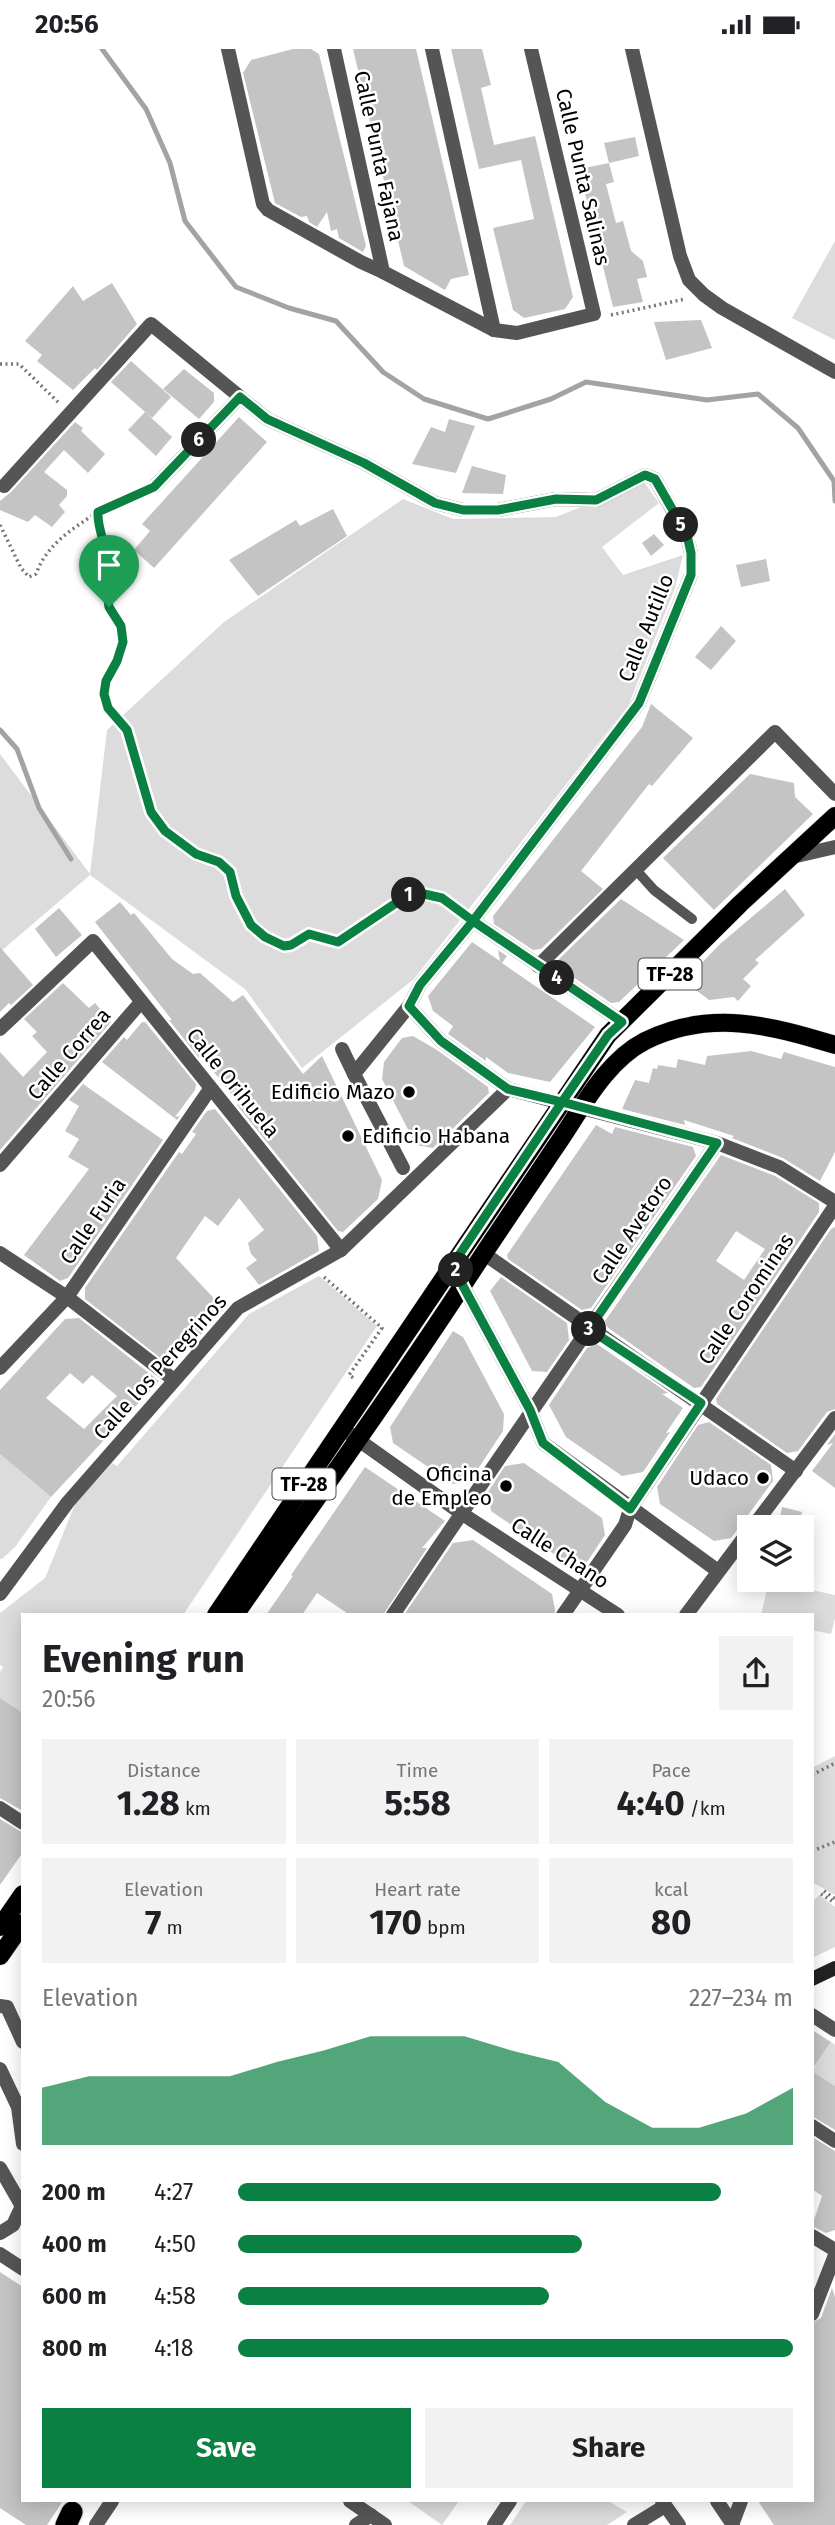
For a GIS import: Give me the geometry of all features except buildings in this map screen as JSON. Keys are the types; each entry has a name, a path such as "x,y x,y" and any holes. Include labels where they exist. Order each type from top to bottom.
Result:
{"main road":[{"name":"TF-28","path":"236,1613 453,1264 608,1035 740,904 835,816"},
{"name":"TF-28","path":"217,1613 349,1434 463,1286 582,1108 607,1073 625,1055 645,1041 680,1028 718,1021 790,1031 835,1045"},
{"path":"0,1927 21,1897"},
{"path":"0,1956 21,1926"},
{"path":"814,1978 835,1968"}],"street":[{"path":"228,49 264,204 268,210 361,262 494,330 517,333 594,314"},
{"name":"Calle Punta Fajana","path":"334,49 383,272"},
{"path":"432,49 494,330"},
{"name":"Calle Punta Salinas","path":"531,49 594,314"},
{"path":"632,49 680,256 689,280 722,308 835,372"},
{"name":"Calle Autillo","path":"69,414 151,324 267,419 364,463 435,503 463,510 498,510 556,499 596,500 645,475 655,479 687,535 691,553 691,575 639,703 473,921 420,985 409,1006 354,1074"},
{"path":"154,487 240,397"},
{"path":"4,486 69,414"},
{"path":"538,966 775,732 835,794"},
{"path":"791,857 835,847"},
{"path":"473,921 622,1022"},
{"name":"Calle Orihuela","path":"0,1029 93,941 209,1089 341,1250"},
{"name":"Calle Correa","path":"0,1165 141,1002"},
{"path":"409,1006 441,1041 508,1089 717,1143 779,1167 835,1204"},
{"path":"342,1049 403,1168"},
{"name":"Calle Furia","path":"0,1368 67,1297 209,1089"},
{"name":"Calle los Peregrinos","path":"0,1594 68,1502 239,1308 341,1250 508,1089"},
{"name":"Calle Avetoro","path":"394,1613 530,1410 717,1143"},
{"name":"Calle Corominas","path":"564,1613 625,1525 630,1509 835,1204"},
{"path":"0,1253 67,1297 174,1380"},
{"path":"483,1254 796,1471"},
{"path":"453,1264 530,1410 543,1443 718,1571"},
{"path":"761,1515 835,1418"},
{"name":"Calle Chano","path":"349,1434 461,1513 615,1613"},
{"path":"687,1613 737,1546"},
{"path":"0,1808 21,1821"},
{"path":"0,2006 7,2007 21,2038"},
{"path":"814,2016 835,2030"},
{"path":"0,2069 18,2107 21,2129"},
{"path":"814,2127 835,2141"},
{"path":"0,2168 21,2205"},
{"path":"0,2233 13,2225 21,2209"},
{"path":"814,2237 835,2252 814,2309"},
{"path":"0,2254 21,2268"},
{"path":"96,2525 111,2502"},
{"path":"352,2502 384,2525"},
{"path":"494,2525 509,2502"},
{"path":"718,2502 732,2525"},
{"path":"732,2525 741,2502"},
{"path":"634,2525 663,2503 679,2525"},
{"path":"356,2525 371,2515"}],"lane":[{"path":"636,870 654,890 692,919"}],"path":[{"path":"594,314 618,315 704,295"},
{"path":"0,365 19,364 69,414"},
{"path":"0,526 21,568 29,577 36,573 41,560 63,534 98,512 154,487"},
{"path":"98,512 97,525 108,565 106,594 109,607 121,626 123,642 106,681 104,694 108,708 127,730 151,812 165,831 196,854 219,862 230,872 236,896 251,925 265,937 284,946 291,945 309,934 338,942 408,895 424,894 442,898 473,921"},
{"path":"312,1266 382,1328 349,1375"},
{"path":"814,1774 835,1763"},
{"path":"814,1850 835,1842"},
{"path":"822,1892 835,1901"}],"shaded area":[{"path":"835,241 835,340 792,318"},
{"path":"644,482 659,503 602,547 623,575 683,555 675,588 629,704 414,979 302,1068 246,990 90,875 0,952 0,754 90,874 107,730 224,622 403,499 453,519 556,517"},
{"path":"319,1276 377,1326 184,1613 21,1613 21,1712 0,1698 0,1672 3,1667 0,1665 0,1613 45,1578 76,1502 112,1463 117,1466 249,1314"},
{"path":"0,1454 51,1497 15,1547 2,1559 0,1559"},
{"path":"814,1591 835,1595 835,1618 831,1634 814,1630 814,1613 761,1613 766,1592"},
{"path":"835,1756 835,1895 814,1883 814,1767"},
{"path":"819,1895 835,1907 835,1947 814,1957 814,1900"},
{"path":"831,2042 835,2045 835,2086 814,2072 814,2068"},
{"path":"409,2502 458,2502 442,2525"},
{"path":"525,2502 610,2502 627,2512 607,2525 510,2525"}],"waterway":[{"path":"102,49 146,109 170,163 185,221 236,287 289,308 336,321 383,372 424,399 488,419 551,399 586,382 707,400 758,394 798,428 834,481 835,501"},
{"path":"0,730 17,749 39,808 71,859"}],"place":[{"name":"Edificio Mazo","path":"409,1092"},
{"name":"Edificio Habana","path":"348,1136"},
{"name":"Udaco","path":"763,1478"},
{"name":"Oficina de Empleo","path":"506,1486"}],"route":[{"path":"109,607 106,594 108,565 97,525 98,512 154,487 240,397 267,419 364,463 435,503 463,510 498,510 556,499 596,500 645,475 655,479 687,535 691,553 691,575 639,703 473,921 622,1022 608,1035 562,1102 717,1143 589,1329 701,1403 630,1509 543,1443 530,1410 453,1264 562,1102 508,1089 441,1041 409,1006 420,985 473,921 442,898 424,894 408,895 338,942 309,934 291,945 284,946 265,937 251,925 236,896 230,872 219,862 196,854 165,831 151,812 127,730 108,708 104,694 106,681 123,642 121,626 109,607"}]}
